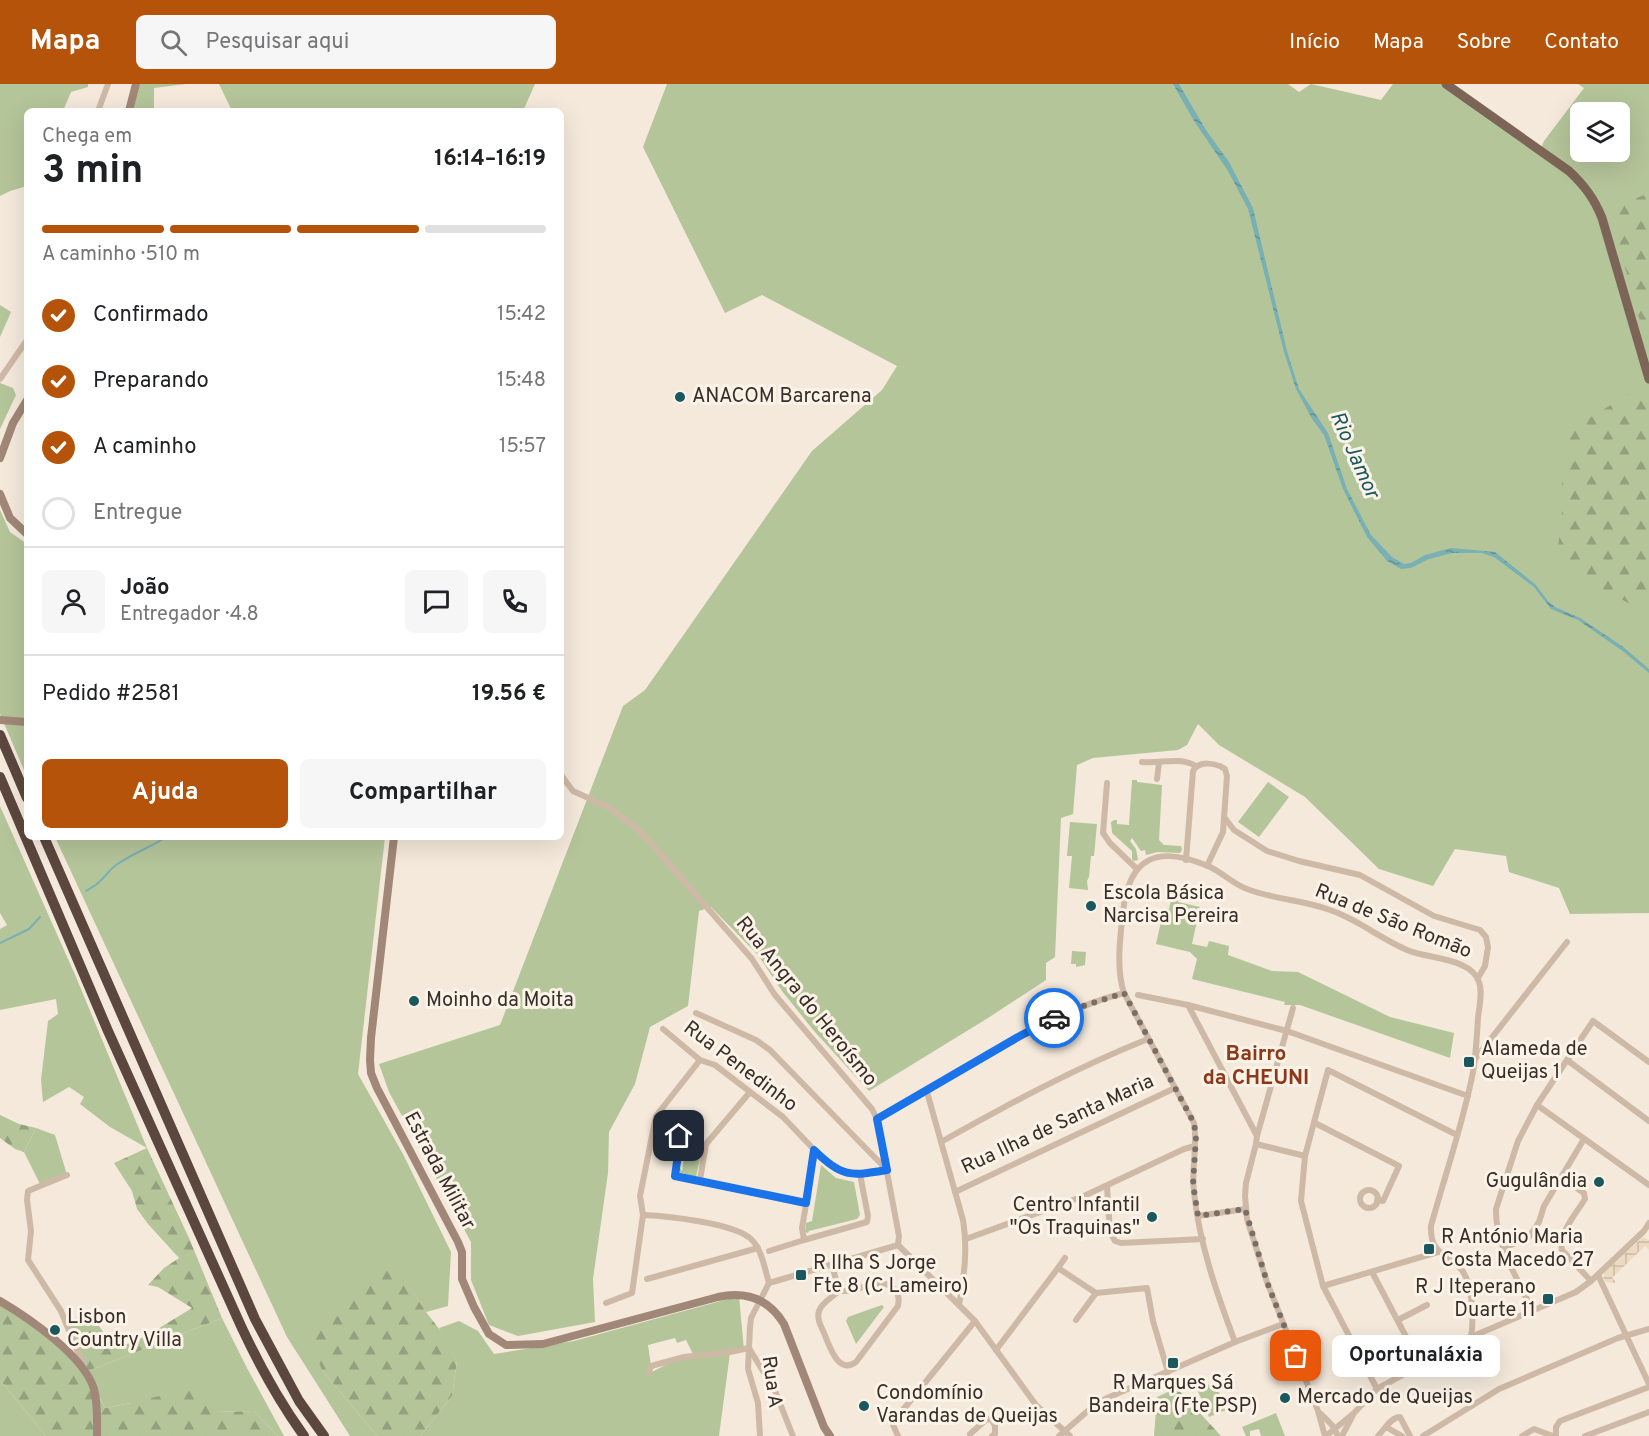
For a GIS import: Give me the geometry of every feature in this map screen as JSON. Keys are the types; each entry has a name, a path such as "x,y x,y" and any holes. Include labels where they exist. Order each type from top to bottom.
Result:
{"highway":[{"path":"0,735 24,791"},
{"path":"0,777 24,834"},
{"path":"27,840 108,1031 260,1367 304,1436"},
{"path":"45,840 255,1319 299,1401 324,1436"}],"main road":[{"path":"1446,84 1569,171 1585,186 1602,218 1649,379"}],"street":[{"path":"99,108 108,84"},
{"path":"130,108 136,84"},
{"path":"0,379 24,344"},
{"path":"0,458 12,423 24,405"},
{"path":"0,494 10,518 24,532"},
{"path":"0,720 24,722"},
{"path":"1142,762 1187,761 1196,766 1218,765 1225,769 1227,776 1220,840 1207,866"},
{"path":"1157,780 1159,763"},
{"path":"1186,860 1192,778 1196,766"},
{"name":"Rua Angra do Heroísmo","path":"564,779 573,791 608,807 635,827 649,841 752,959 775,995 865,1100 877,1119 899,1236 898,1245"},
{"path":"1107,783 1104,836 1137,869 1128,885 1122,924 1120,980 1124,993 1194,1123 1196,1146 1193,1184 1198,1216 1216,1287 1235,1342"},
{"path":"1224,817 1234,830 1267,851 1360,875 1439,919 1480,930 1486,937 1488,947 1485,966 1478,978"},
{"name":"Estrada Militar","path":"394,840 371,1038 371,1073 458,1242 462,1252 462,1279 489,1334 506,1345 543,1344 731,1294 744,1294 761,1300"},
{"name":"Rua de São Romão","path":"1137,869 1146,861 1157,856 1207,866 1244,888 1325,908 1340,914 1408,950 1468,967 1478,978 1480,988 1475,1059 1468,1095 1431,1226 1430,1235 1438,1252"},
{"path":"1475,1059 1567,942"},
{"path":"877,1119 1062,1014 1124,993"},
{"path":"1138,995 1188,1005 1287,1031 1468,1095"},
{"path":"1188,1005 1256,1140 1305,1156"},
{"path":"1293,1008 1256,1140 1246,1183 1245,1209 1260,1261 1283,1324 1318,1411 1333,1434"},
{"path":"696,1013 756,1040 771,1050 887,1170"},
{"path":"1532,1311 1497,1230 1496,1209 1518,1141 1566,1060 1593,1021 1649,1062"},
{"name":"Rua Penedinho","path":"663,1029 700,1060 715,1065 783,1117 814,1150 837,1169 849,1174 887,1170"},
{"path":"941,1142 1050,1082 1109,1054 1148,1039"},
{"path":"606,1303 632,1293 643,1215 640,1196 656,1118 700,1060"},
{"path":"1566,1060 1649,1120"},
{"path":"1377,1389 1323,1286 1301,1201 1305,1156 1328,1070 1457,1134"},
{"name":"Rua Ilha de Santa Maria","path":"954,1192 1175,1088"},
{"path":"700,1180 706,1144 750,1092"},
{"path":"927,1092 966,1239 964,1280 959,1305"},
{"path":"1538,1105 1649,1185"},
{"path":"656,1118 679,1136 675,1176 806,1203"},
{"path":"1315,1123 1400,1166 1383,1201 1377,1200"},
{"path":"1504,1248 1529,1237 1584,1138"},
{"path":"966,1239 1107,1186 1184,1149 1196,1146"},
{"path":"804,1240 802,1228 814,1150"},
{"path":"769,1251 867,1222 868,1216 860,1174"},
{"path":"67,1175 28,1191 31,1231 28,1260 61,1311 87,1376 95,1398 97,1436"},
{"path":"1562,1178 1584,1193 1585,1199 1564,1235 1562,1250 1591,1281"},
{"path":"1107,1186 1110,1232 1115,1241 1121,1243 1203,1239"},
{"path":"1198,1216 1245,1209"},
{"path":"643,1215 664,1216 743,1233 752,1239 758,1248 769,1283 898,1245 975,1321 1036,1405 1064,1434 1104,1399 1235,1342 1283,1324"},
{"path":"1333,1434 1377,1389 1471,1337 1576,1292 1646,1232 1649,1223"},
{"path":"647,1279 758,1248"},
{"path":"1323,1286 1438,1252 1461,1269 1464,1276 1473,1307 1471,1337"},
{"path":"996,1350 1065,1258"},
{"path":"832,1265 839,1291"},
{"path":"1058,1268 1096,1293 1147,1288 1153,1321 1168,1372"},
{"path":"1372,1272 1421,1365"},
{"path":"1522,1436 1534,1429 1555,1436 1556,1427 1560,1421 1649,1386 1598,1275"},
{"name":"Rua A","path":"760,1436 758,1403 748,1369 749,1348 751,1318 769,1283"},
{"path":"879,1283 892,1286 898,1293 898,1306 860,1358 852,1365 846,1365 836,1359 819,1320 822,1305 839,1291 848,1292 879,1283"},
{"path":"1076,1320 1096,1293"},
{"path":"761,1300 774,1310 783,1324 821,1420 830,1436"},
{"path":"0,1301 16,1310 76,1359 87,1376"},
{"path":"1398,1320 1427,1305"},
{"path":"898,1436 894,1428 894,1421 975,1321"},
{"path":"1423,1436 1499,1389 1626,1335 1649,1329"},
{"path":"649,1373 651,1366 684,1357 749,1348 775,1391 793,1436"},
{"path":"1318,1411 1333,1434"},
{"path":"1585,1436 1649,1412"},
{"path":"1333,1434 1354,1413"},
{"path":"1378,1436 1394,1418 1400,1417 1410,1436"},
{"path":"970,1435 987,1419 993,1420 996,1426 995,1434 992,1436"},
{"path":"1386,1427 1402,1436"}],"green space":[{"path":"0,84 88,84 88,87 71,92 64,108 24,108 24,187 0,196"},
{"path":"140,84 186,84 154,88 154,108 134,108"},
{"path":"219,84 535,84 524,108 231,108"},
{"path":"667,84 1288,84 1299,92 1311,84 1381,100 1393,84 1445,84 1540,150 1544,141 1570,107 1570,162 1630,162 1630,102 1573,102 1584,88 1578,84 1649,84 1649,913 1570,914 1559,888 1509,872 1506,856 1455,849 1433,886 1379,869 1305,797 1219,745 1198,724 1187,745 1178,750 1093,758 1077,765 1073,814 1061,818 1055,957 1046,963 1046,980 869,1091 814,1031 782,991 758,955 711,907 699,911 688,1006 650,1027 635,1084 609,1132 608,1173 593,1279 595,1322 518,1336 489,1325 471,1280 471,1242 389,1092 379,1064 500,1025 623,706 645,690 812,451 882,390 897,366 762,295 725,313 643,147"},
{"path":"1649,193 1649,354 1609,209"},
{"path":"0,305 11,312 0,337"},
{"path":"0,383 13,388 16,395 0,429"},
{"path":"1636,390 1649,404 1649,614 1576,575 1557,555 1562,516 1561,491 1567,452 1559,436"},
{"path":"0,510 10,532 24,542 24,770 0,714"},
{"path":"1132,780 1162,785 1159,840 1164,845 1181,846 1180,853 1158,852 1146,855 1145,850 1141,851 1132,838 1130,841 1136,849 1138,860 1134,861 1132,851 1112,833 1111,822 1114,820 1117,820 1117,824 1129,825"},
{"path":"1268,782 1289,797 1259,837 1238,822"},
{"path":"0,806 76,977 147,1148 110,1127 80,1104 84,1097 69,1087 43,1102 41,1080 48,1021 58,1014 56,999 0,1010 0,929 7,925 0,913"},
{"path":"1070,822 1097,824 1094,856 1091,856 1087,881 1088,890 1069,888 1072,856 1067,856"},
{"path":"56,840 385,840 358,1074 404,1156 451,1252 448,1306 426,1312 392,1261 322,1370 377,1436 350,1436 287,1337"},
{"path":"1172,895 1179,897 1178,902 1200,907 1192,944 1207,947 1209,941 1229,946 1228,955 1272,971 1298,972 1390,1017 1454,1033 1450,1058 1300,1005 1284,1005 1285,1002 1192,979 1197,959 1190,952 1156,944 1164,908 1169,909"},
{"path":"1072,951 1086,952 1085,965 1076,967 1076,964 1071,964"},
{"path":"0,1115 19,1124 36,1128 24,1152 15,1149 0,1138"},
{"path":"36,1128 55,1135 67,1175 41,1186 24,1152"},
{"path":"682,1136 703,1145 696,1177 678,1172 679,1167 682,1171 686,1147"},
{"path":"147,1148 189,1238 222,1318 86,1372 74,1342 69,1321 90,1312 103,1332 118,1348 148,1335 192,1308 158,1287 148,1285 164,1268 179,1258 137,1209 132,1191 114,1163"},
{"path":"821,1165 836,1178 854,1182 860,1215 857,1219 808,1233 805,1232 806,1223 812,1221"},
{"path":"392,1260 444,1335 457,1361 452,1396 420,1436 377,1436 322,1370 306,1330"},
{"path":"739,1296 744,1350 730,1353 719,1436 420,1436 452,1396 457,1361 439,1328 459,1321 478,1331 494,1354 574,1341","holes":["675,1338 677,1343 686,1340 694,1356 677,1359 650,1373 648,1345"]},
{"path":"0,1301 62,1347 87,1376 105,1408 203,1385 217,1412 254,1411 278,1436 46,1436 0,1380"},
{"path":"882,1305 884,1307 856,1344 846,1321 848,1317"},
{"path":"222,1318 284,1436 278,1436 254,1411 217,1412 131,1403 105,1408 86,1372"},
{"path":"0,1380 46,1436 0,1436"},
{"path":"1215,1382 1226,1410 1209,1417 1197,1389"},
{"path":"1177,1388 1221,1436 1154,1436 1157,1397"},
{"path":"1276,1413 1285,1436 1261,1436 1259,1429 1250,1431 1250,1436 1246,1436 1242,1427"}],"shaded area":[{"path":"1643,1237 1649,1240 1649,1250 1645,1246 1612,1278 1616,1282 1606,1282 1603,1277 1605,1272"}],"water":[{"path":"1173,84 1179,84 1206,130 1229,162 1253,208 1287,351 1299,389 1328,433 1347,489 1371,535 1392,557 1404,564 1451,548 1495,552 1535,584 1555,607 1580,618 1622,646 1649,669 1649,673 1624,652 1578,620 1551,609 1534,587 1494,557 1482,553 1452,553 1429,559 1411,568 1401,569 1387,561 1367,537 1343,489 1324,435 1312,419 1296,389 1284,352 1248,209 1228,171 1194,121"}],"waterway":[{"path":"86,891 101,881 116,865 161,840"},
{"path":"0,943 29,929 40,917"}],"way so far":[{"path":"1054,1018 1124,993 1194,1123 1196,1137 1193,1184 1198,1216 1245,1209 1267,1282 1296,1356"}],"place":[{"name":"ANACOM Barcarena","path":"680,397"},
{"name":"Escola Básica Narcisa Pereira","path":"1091,906"},
{"name":"Moinho da Moita","path":"414,1001"},
{"name":"Alameda de Queijas 1","path":"1469,1062"},
{"name":"Gugulândia","path":"1599,1182"},
{"name":"Centro Infantil \"Os Traquinas\"","path":"1152,1217"},
{"name":"R António Maria Costa Macedo 27","path":"1429,1249"},
{"name":"R Ilha S Jorge Fte 8 (C Lameiro)","path":"801,1275"},
{"name":"R J Iteperano Duarte 11","path":"1548,1299"},
{"name":"Lisbon Country Villa","path":"55,1330"},
{"name":"Oportunaláxia","path":"1296,1356"},
{"name":"R Marques Sá Bandeira (Fte PSP)","path":"1173,1363"},
{"name":"Mercado de Queijas","path":"1285,1398"},
{"name":"Condomínio Varandas de Queijas","path":"864,1406"}],"district":[{"name":"Bairro da CHEUNI","path":"1256,1066"}],"route":[{"path":"679,1136 675,1176 806,1203 814,1150 837,1169 849,1174 887,1170 877,1119 1054,1018"}],"water label":[{"name":"Rio Jamor","path":"1354,455"}]}
